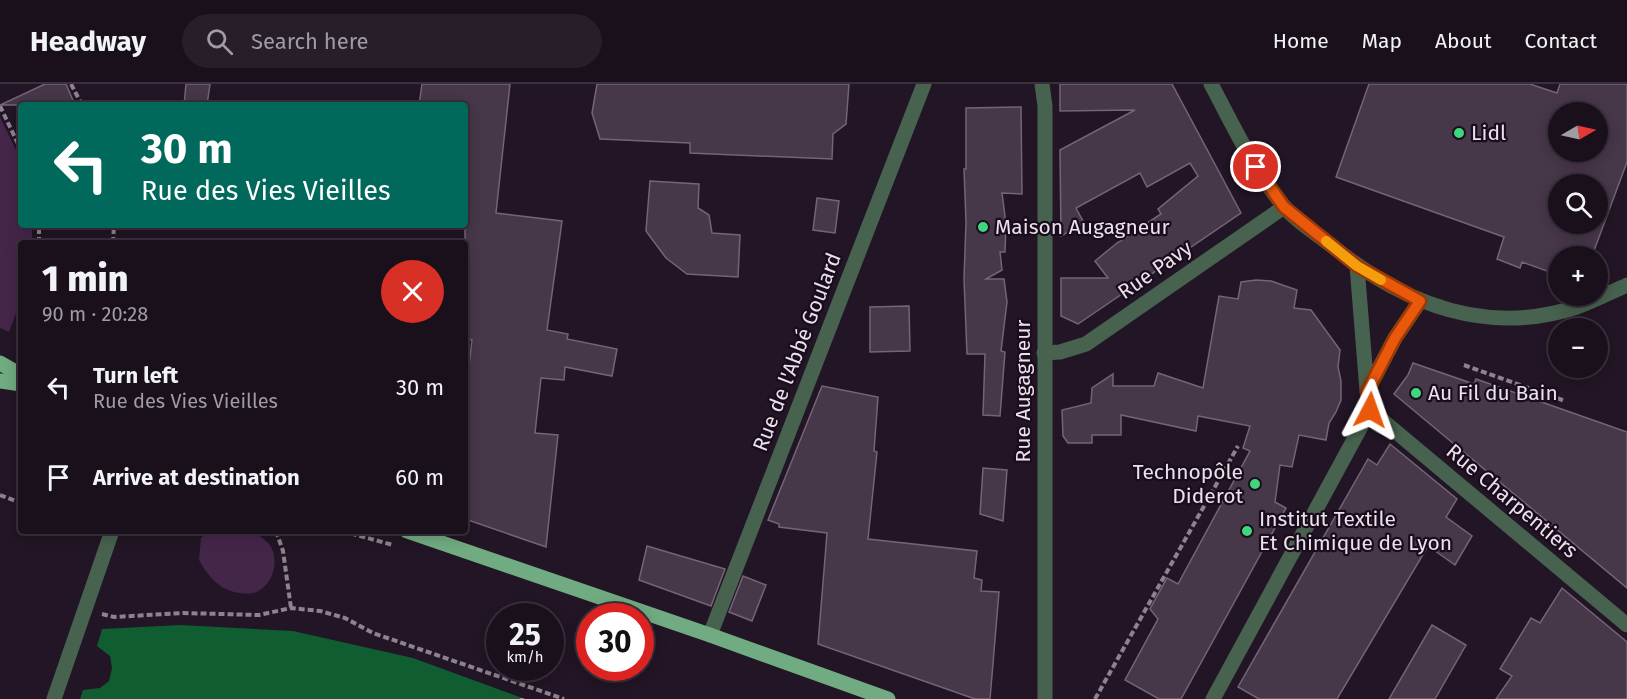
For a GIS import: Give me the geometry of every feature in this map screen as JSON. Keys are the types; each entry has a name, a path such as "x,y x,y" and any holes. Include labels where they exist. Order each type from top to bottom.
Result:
{"main road":[{"path":"0,363 18,373"},
{"path":"0,381 18,384"},
{"path":"415,534 710,635 888,699"}],"street":[{"name":"Rue de l'Abbé Goulard","path":"710,635 924,84"},
{"name":"Rue Augagneur","path":"1042,84 1045,106 1045,699"},
{"path":"1211,84 1256,167 1284,207 1357,266 1420,301 1480,318 1512,317 1547,314 1577,307 1627,285"},
{"name":"Rue Pavy","path":"1044,353 1060,352 1086,344 1284,207"},
{"path":"1213,699 1370,410 1357,266"},
{"path":"1367,392 1395,338 1420,301"},
{"name":"Rue Charpentiers","path":"1370,410 1627,625"},
{"path":"54,699 111,534"}],"path":[{"path":"70,84 80,102"},
{"path":"0,106 18,144"},
{"path":"1464,365 1565,401"},
{"path":"1095,699 1238,446"},
{"path":"0,495 18,502"},
{"path":"277,534 282,551 291,608"},
{"path":"96,612 114,617 183,613 259,615 291,608 320,611 345,618 373,633 564,699"}],"shaded area":[{"path":"0,117 18,157 18,228 32,228 32,240 18,240 18,308 9,332 0,328"},
{"path":"206,534 257,534 266,541 273,553 273,572 267,584 262,589 250,593 234,592 223,587 215,581 199,560 201,538"},
{"path":"180,625 293,631 413,658 525,699 80,699 83,690 100,688 109,681 112,668 110,656 97,646 102,629"}],"building":[{"path":"45,84 66,84 74,102 18,102 18,105 0,105"},
{"path":"186,84 210,84 207,102 184,102"},
{"path":"422,84 510,84 496,213 562,221 547,330 568,334 567,339 617,349 612,376 565,367 564,380 541,378 535,433 558,435 546,547 468,520 468,374 472,340 468,339 468,240 465,240 465,228 468,228 468,102 419,102"},
{"path":"597,84 849,84 846,124 833,134 832,159 690,153 690,143 600,139 592,113"},
{"path":"1060,84 1172,84 1241,213 1078,324 1061,316 1061,278 1108,278 1095,261 1117,243 1161,214 1158,209 1198,176 1190,163 1147,187 1140,173 1076,208 1084,223 1061,236 1060,150 1135,110 1060,111"},
{"path":"1369,84 1530,84 1557,93 1560,84 1627,84 1627,162 1608,213 1608,174 1548,174 1548,234 1600,234 1596,246 1548,246 1548,271 1522,262 1520,268 1497,259 1504,237 1336,177"},
{"name":"Maison Augagneur","path":"1021,107 1022,194 1002,193 1006,224 1005,252 1000,252 1002,270 986,279 1004,279 1007,302 1001,351 1005,352 1000,416 983,415 985,354 967,354 964,279 966,108"},
{"path":"650,181 699,184 698,208 709,215 712,233 740,235 738,277 687,274 666,258 646,231"},
{"path":"817,198 839,201 835,233 813,230"},
{"name":"Technopôle Diderot","path":"1271,281 1297,290 1294,308 1311,310 1340,350 1338,367 1341,400 1329,423 1326,440 1299,435 1292,467 1280,465 1275,502 1286,508 1181,699 1159,699 1125,680 1158,619 1150,609 1167,578 1178,584 1250,451 1243,448 1250,426 1198,416 1196,431 1121,415 1121,435 1092,435 1092,443 1068,443 1063,436 1062,410 1091,403 1092,388 1113,374 1113,386 1154,386 1158,373 1203,388 1219,296 1238,299 1241,282"},
{"path":"909,306 910,351 870,352 870,307"},
{"path":"1413,363 1474,384 1476,379 1627,432 1627,588 1394,394 1408,375"},
{"path":"822,386 878,397 874,451 877,452 868,539 977,551 974,578 982,580 981,591 999,592 990,699 975,699 818,644 827,533 779,527 779,524 768,520"},
{"path":"1390,444 1457,499 1446,517 1472,536 1455,565 1428,546 1337,699 1259,699 1238,687 1368,459 1377,465"},
{"path":"983,468 1007,470 1003,521 980,514"},
{"path":"647,546 725,569 711,606 639,580"},
{"path":"743,576 766,585 752,621 729,612"},
{"path":"1562,588 1627,642 1627,699 1496,699 1512,676 1500,669 1531,618 1540,623"},
{"path":"1432,625 1466,645 1435,699 1389,699"}],"slow traffic":[{"path":"1326,241 1357,266 1381,280"}],"place":[{"name":"Lidl","path":"1459,133"},
{"name":"Maison Augagneur","path":"983,227"},
{"name":"Au Fil du Bain","path":"1416,393"},
{"name":"Technopôle Diderot","path":"1255,484"},
{"name":"Institut Textile Et Chimique de Lyon","path":"1247,531"}],"route":[{"path":"1256,167 1284,207 1357,266 1420,301 1395,338 1367,392 1370,410"}]}
